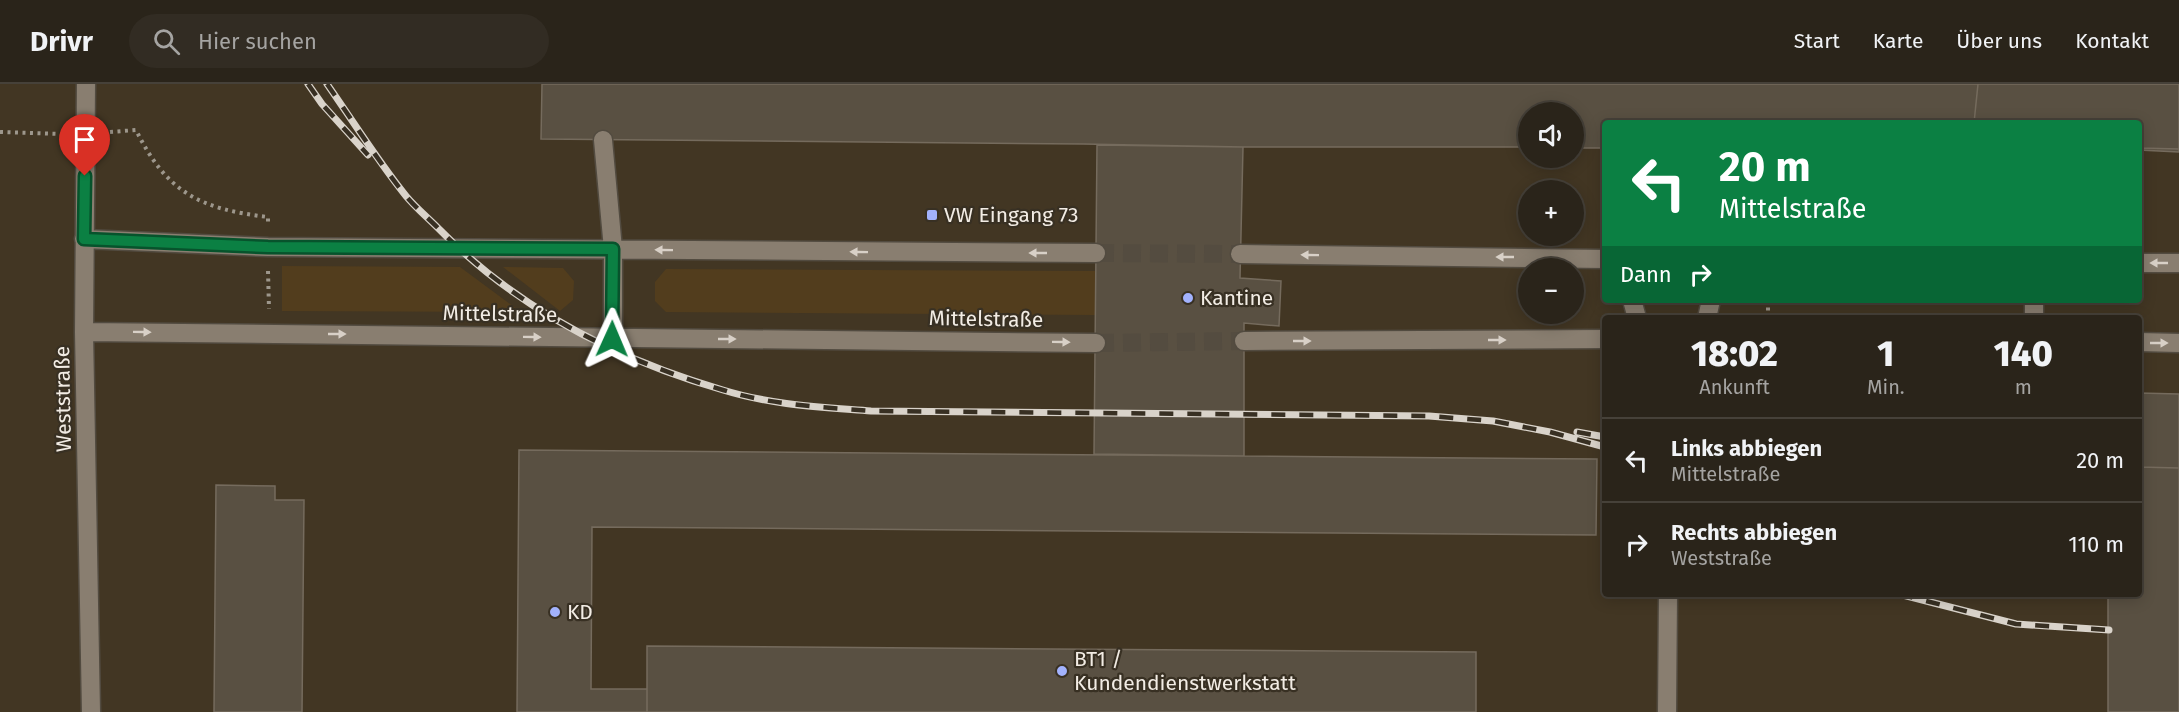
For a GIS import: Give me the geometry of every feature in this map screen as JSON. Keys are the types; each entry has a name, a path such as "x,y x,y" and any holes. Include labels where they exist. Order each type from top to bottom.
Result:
{"street":[{"name":"Weststraße","path":"86,84 84,332 91,712"},
{"path":"603,140 613,249 612,339"},
{"path":"84,239 268,247 1096,253"},
{"path":"1240,254 1602,259"},
{"path":"2142,263 2179,263"},
{"name":"Mittelstraße","path":"84,332 389,333 612,339 1096,342"},
{"path":"1244,341 1602,339"},
{"path":"2142,342 2179,343"},
{"path":"1667,712 1668,597"}],"path":[{"path":"0,132 85,134 136,130 149,157 181,190 202,202 225,210 268,217 269,334"}],"shaded area":[{"path":"0,84 2179,84 2179,712 0,712"},
{"path":"282,266 460,267 521,312 282,311"},
{"path":"503,267 563,268 574,281 573,300 560,311"},
{"path":"666,269 1096,271 1096,315 666,312 655,301 655,282"}],"building":[{"path":"542,84 2179,84 2179,152 2142,150 2142,120 1602,120 1602,148 1584,148 1584,102 1518,102 1518,147 1243,147 541,139"},
{"path":"542,84 1978,84 1974,120 1602,120 1602,148 1584,148 1584,102 1518,102 1518,147 1243,147 541,139"},
{"path":"1978,84 2179,84 2179,149 2142,148 2142,120 1974,120"},
{"name":"Kantine","path":"1097,145 1243,147 1240,278 1281,281 1279,326 1244,323 1244,456 1094,454"},
{"path":"2142,393 2179,394 2179,468 2142,467"},
{"name":"KD","path":"519,450 1597,459 1596,535 592,527 591,689 647,689 647,712 517,712"},
{"path":"2142,467 2179,468 2179,712 2108,712 2108,597 2142,597"},
{"path":"216,485 275,486 275,500 304,500 302,712 214,712"},
{"name":"BT1 / Kundendienstwerkstatt","path":"647,646 1476,652 1476,712 647,712"}],"tunnel":[{"path":"1096,253 1240,254"},
{"path":"1096,343 1244,341"}],"railway":[{"path":"308,84 322,104 368,155"},
{"path":"327,84 385,169 410,200 468,257 500,283 534,306 606,346 644,363 723,390 778,402 871,411 1429,416 1493,421 1550,432 1602,446"},
{"path":"1577,432 1602,436"},
{"path":"1911,597 2016,624 2109,630"}],"place":[{"name":"VW Eingang 73","path":"932,215"},
{"name":"Kantine","path":"1188,298"},
{"name":"KD","path":"555,612"},
{"name":"BT1 / Kundendienstwerkstatt","path":"1062,671"}],"route":[{"path":"85,176 84,239 268,247 459,250 613,249 612,339"}]}
